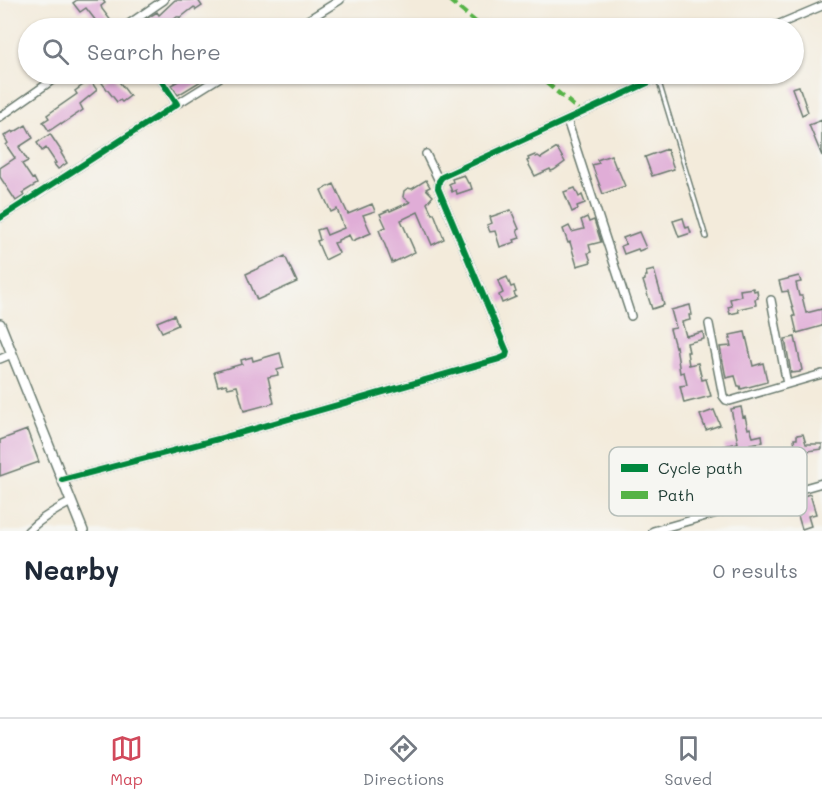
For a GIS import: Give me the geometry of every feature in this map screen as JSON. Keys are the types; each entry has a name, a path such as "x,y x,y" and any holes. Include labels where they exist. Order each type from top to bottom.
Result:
{"street":[{"path":"137,18 154,3 164,0"},
{"path":"311,18 340,0"},
{"path":"794,18 822,6"},
{"path":"0,117 47,84"},
{"path":"164,84 177,104"},
{"path":"0,218 209,84"},
{"path":"62,480 222,438 506,356 507,352 438,188 439,181 442,177 645,84"},
{"path":"567,120 631,316"},
{"path":"426,154 439,181"},
{"path":"771,300 787,384"},
{"path":"0,324 83,531"},
{"path":"709,324 723,396 726,400 730,401 822,374"},
{"path":"0,359 12,354"},
{"path":"807,487 822,483"},
{"path":"28,531 53,510 71,502"},
{"path":"653,531 706,516"}],"lane":[{"path":"660,84 706,237"}],"building":[{"path":"77,0 103,0 105,3 101,6 109,18 94,18 86,8 80,12 73,3"},
{"path":"175,0 198,0 202,6 196,10 194,7 180,18 148,18 157,12 159,15"},
{"path":"85,84 93,84 97,90 80,104 83,110 49,131 43,122 49,118 47,115 77,94 75,91"},
{"path":"103,84 121,84 130,96 122,102 120,100 117,102"},
{"path":"173,84 196,84 178,95 171,85"},
{"path":"799,86 808,112 802,115 792,88"},
{"path":"822,120 822,156 809,125"},
{"path":"26,125 33,138 19,147 28,161 22,164 37,184 22,193 24,196 16,201 0,177 0,168 15,158 6,145 8,143 4,136"},
{"path":"50,134 67,163 58,169 46,148 42,151 37,143"},
{"path":"557,148 565,162 554,170 550,169 535,176 527,161 528,158 535,155 541,158"},
{"path":"667,149 674,169 652,176 645,157"},
{"path":"611,155 625,186 603,194 592,165 599,163 597,160"},
{"path":"464,175 472,189 457,194 456,190 452,192 449,184 453,182 452,179"},
{"path":"426,180 430,187 426,189 433,196 427,203 432,214 434,213 444,239 432,245 418,212 401,220 415,252 392,263 379,230 386,227 380,214 410,202 403,197 404,191"},
{"path":"334,184 348,214 372,204 375,211 363,215 371,233 352,241 349,235 338,240 334,243 339,253 325,260 317,241 320,240 317,230 324,228 327,235 344,228 337,209 331,212 321,190"},
{"path":"575,188 579,197 582,195 585,203 577,206 578,209 572,212 564,192"},
{"path":"511,210 519,229 517,230 520,238 500,247 495,231 490,232 487,225 492,223 490,217"},
{"path":"587,217 589,222 594,220 601,242 589,245 591,252 588,253 591,262 577,266 570,242 568,243 563,229 569,226 572,232 584,229 581,220"},
{"path":"683,218 686,228 689,227 691,233 679,237 673,221"},
{"path":"639,232 646,248 624,254 621,246 626,244 623,238"},
{"path":"285,256 297,282 257,300 246,274"},
{"path":"654,270 664,305 652,309 643,281 647,276 646,272"},
{"path":"799,276 801,282 796,283 806,313 822,309 822,326 797,333 788,291 782,292 779,281"},
{"path":"507,277 511,287 514,286 516,297 502,303 499,295 503,293 498,281"},
{"path":"753,288 754,291 757,290 756,305 738,309 739,312 730,314 728,307 732,306 730,299 741,296 740,290"},
{"path":"690,305 692,315 689,315 690,320 682,322 686,336 703,332 704,339 687,343 689,365 698,363 702,380 706,379 711,396 684,403 680,386 687,385 684,372 680,373 676,346 670,329 676,328 671,310"},
{"path":"174,315 178,325 162,332 157,322"},
{"path":"745,332 753,366 763,363 767,382 741,389 735,376 726,378 720,347 731,346 730,335"},
{"path":"795,337 802,370 791,373 785,339"},
{"path":"280,353 284,368 277,370 278,375 268,377 274,403 244,411 237,386 228,388 226,384 218,386 214,372 242,364 241,360 252,357 253,361"},
{"path":"741,407 743,417 745,416 748,429 750,428 753,437 762,435 763,442 750,444 750,447 724,447 738,443 731,409"},
{"path":"714,410 720,425 706,430 700,415"},
{"path":"27,430 39,462 0,476 0,440"},
{"path":"803,434 806,444 822,444 822,449 807,451 807,447 795,447 794,439 797,439 797,435"},
{"path":"810,494 816,514 808,516 811,526 802,529 798,516 807,516 807,495"}],"marked path":[{"path":"449,0 471,18"},
{"path":"548,84 581,112"}],"cycle path":[{"path":"0,218 177,104 164,84"},
{"path":"62,480 222,438 506,356 507,352 438,188 439,181 442,177 645,84"}]}
